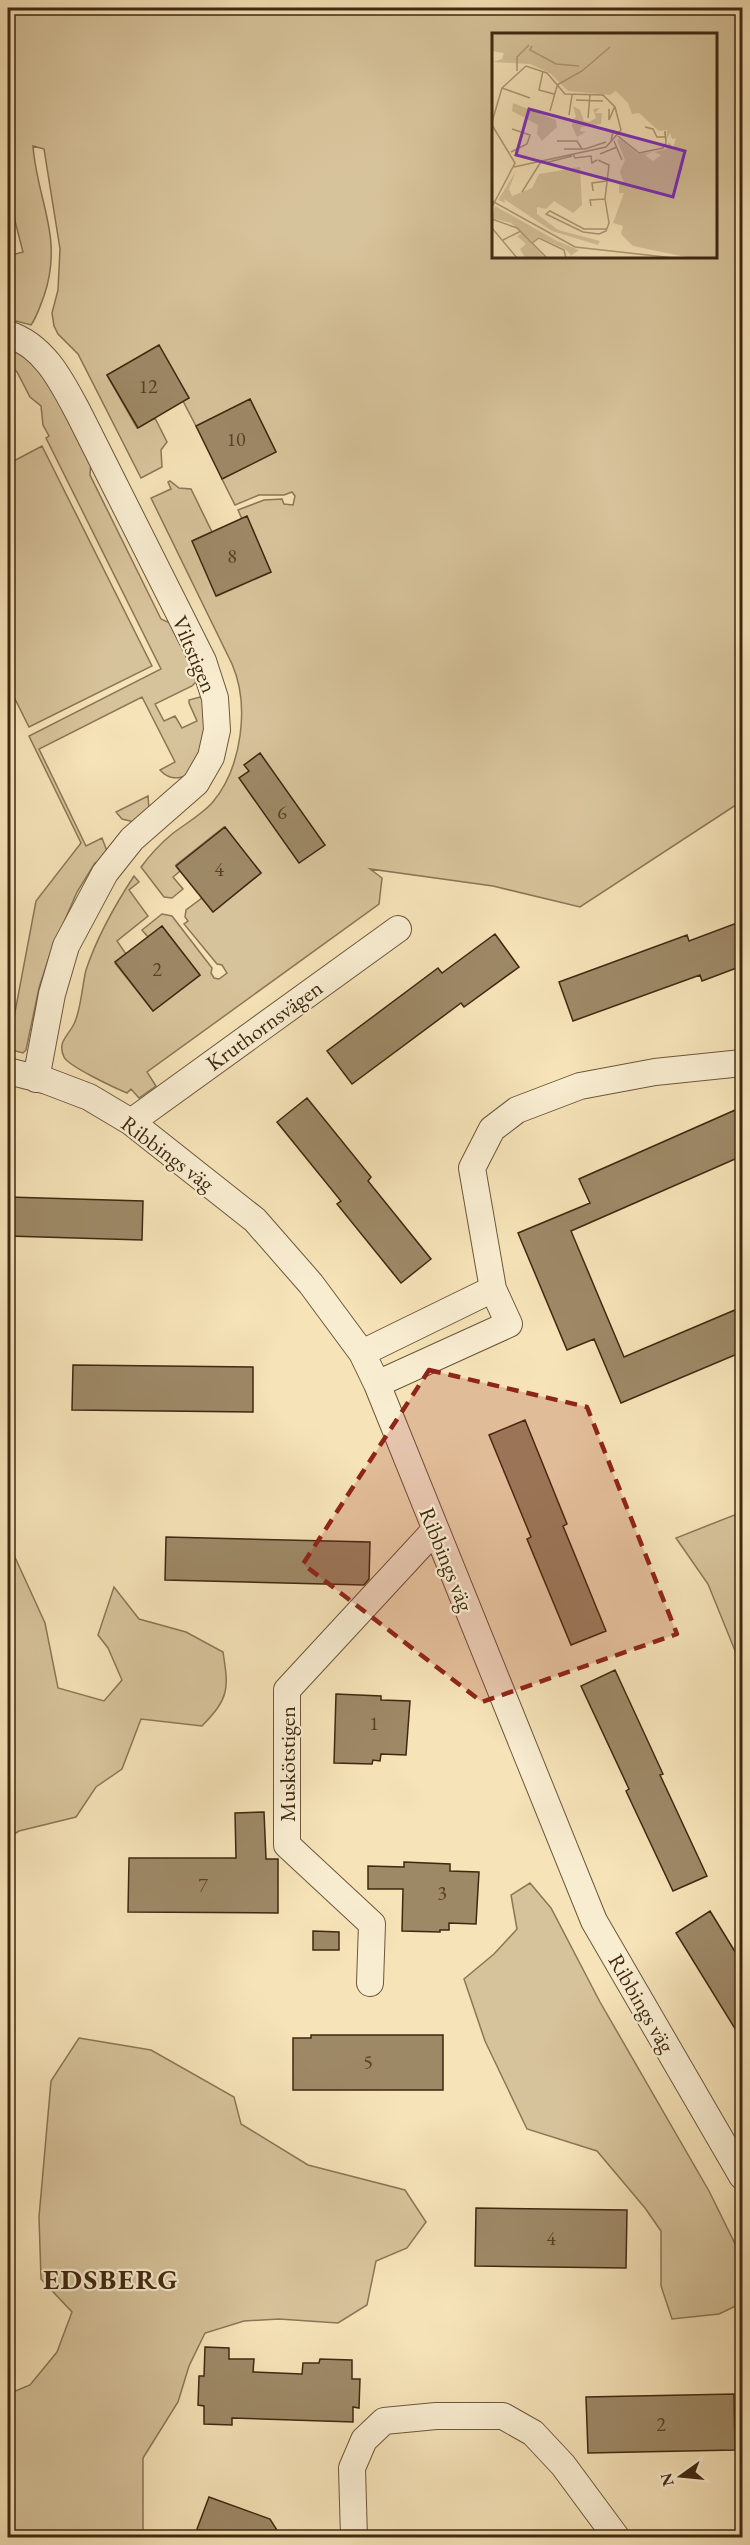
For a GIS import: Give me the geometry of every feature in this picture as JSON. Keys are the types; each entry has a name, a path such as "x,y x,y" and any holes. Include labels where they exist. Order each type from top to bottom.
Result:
{"street":[{"name":"Viltstigen","path":"8,334 18,338 44,357 60,378 79,414 203,661 215,698 217,730 211,757 196,783 132,838 105,873 66,946 52,994 36,1079"},
{"name":"Kruthornsvägen","path":"131,1122 398,928"},
{"path":"377,1384 509,1324 493,1289 472,1168 492,1129 517,1110 580,1086 655,1072 742,1063"},
{"name":"Ribbings väg","path":"8,1071 89,1097 131,1122 255,1220 311,1284 362,1353 377,1384 594,1921 731,2133 742,2176"},
{"path":"362,1353 493,1289"},
{"name":"Muskötstigen","path":"370,1983 372,1924 287,1845 287,1690 435,1530"},
{"path":"354,2538 352,2469 364,2440 384,2421 436,2416 503,2416 532,2433 563,2465 617,2538"}],"highlighted area":[{"path":"429,1370 587,1407 677,1634 482,1702 303,1564"}],"shaded area":[{"path":"8,8 742,8 742,801 580,907 493,886 370,869 382,878 379,904 147,1072 156,1086 139,1098 131,1089 127,1093 67,1061 62,1047 76,1018 86,970 95,945 134,876 139,882 129,890 148,916 117,941 126,954 115,963 153,1011 200,975 162,926 148,937 142,930 162,914 172,916 212,968 211,973 214,978 219,979 227,973 184,924 188,921 185,917 186,910 202,898 213,912 261,873 224,827 176,865 180,871 173,877 183,889 172,898 164,897 141,867 168,838 208,807 222,789 236,754 241,717 238,680 232,664 151,498 171,489 168,482 170,481 179,488 191,489 212,532 192,541 217,596 271,572 247,517 242,519 238,510 264,500 282,499 284,504 293,505 295,496 292,492 284,495 259,495 235,505 222,479 276,452 250,399 196,426 183,401 189,398 159,345 107,375 137,428 155,418 167,442 161,450 162,467 141,478 78,354 58,334 54,326 52,313 58,290 60,249 44,149 33,146 35,166 48,219 51,255 44,296 31,325 8,319 8,256 23,252 8,194"},
{"path":"8,347 35,363 43,372 91,462 90,475 161,619 172,624 198,680 192,686 155,704 164,721 175,716 182,728 197,721 189,700 200,697 205,700 206,735 189,775 177,778 167,776 160,770 175,762 142,697 39,749 86,846 102,838 107,851 105,860 95,863 77,892 50,954 39,988 26,1050 23,1053 8,1049 36,901 81,843 29,736 161,669 46,438 49,436 43,425 41,406 30,397 17,372 8,363"},
{"path":"42,446 152,666 29,727 8,685 8,464"},
{"path":"148,796 149,809 134,822 122,819 116,812"},
{"path":"742,1512 742,1668 708,1584 676,1538"},
{"path":"8,1542 45,1623 58,1688 104,1701 122,1680 108,1648 98,1635 114,1587 139,1619 186,1632 223,1652 226,1685 218,1708 202,1726 141,1719 122,1769 96,1787 76,1817 19,1831 8,1838"},
{"path":"530,1883 551,1908 600,2002 709,2191 742,2258 742,2303 719,2314 672,2319 661,2286 661,2231 645,2208 597,2151 527,2129 485,2041 464,1979 494,1954 517,1929 511,1895"},
{"path":"79,2038 151,2050 234,2097 241,2124 308,2165 405,2190 426,2222 407,2248 376,2261 367,2305 338,2323 279,2319 244,2321 205,2333 189,2366 178,2402 143,2458 143,2537 8,2537 8,2394 30,2385 57,2352 72,2312 41,2279 39,2217 51,2081"}],"building":[{"path":"159,345 189,398 138,428 107,375"},
{"path":"250,399 276,452 222,479 196,426"},
{"path":"247,516 271,572 216,596 192,541"},
{"path":"260,753 325,845 299,863 239,778 249,771 244,765"},
{"path":"225,827 261,873 213,912 176,866"},
{"path":"742,921 742,966 702,981 700,975 573,1021 559,982 687,935 689,941"},
{"path":"162,926 200,975 153,1011 115,962"},
{"path":"495,934 519,967 464,1007 461,1003 352,1084 327,1051 438,968 442,973"},
{"path":"307,1098 371,1177 368,1181 431,1259 401,1283 337,1204 341,1201 277,1122"},
{"path":"742,1107 742,1156 571,1231 624,1357 742,1307 742,1352 621,1403 594,1339 567,1350 518,1233 590,1203 579,1179"},
{"path":"8,1197 143,1201 142,1240 8,1236"},
{"path":"73,1365 253,1367 253,1412 72,1410"},
{"path":"525,1420 567,1524 563,1526 606,1631 571,1645 527,1539 531,1537 489,1435"},
{"path":"166,1537 370,1542 369,1579 364,1585 165,1580"},
{"path":"615,1670 707,1876 673,1891 626,1791 629,1789 581,1686"},
{"path":"336,1694 381,1696 381,1700 410,1701 406,1755 381,1754 380,1761 373,1760 372,1764 334,1763"},
{"path":"264,1812 266,1859 278,1859 278,1913 128,1912 129,1858 236,1858 235,1813"},
{"path":"404,1862 450,1864 450,1871 479,1872 476,1924 449,1923 449,1930 440,1930 440,1932 402,1931 403,1889 368,1889 368,1866 404,1867"},
{"path":"710,1911 742,1963 742,2040 676,1933"},
{"path":"313,1931 339,1932 339,1950 313,1950"},
{"path":"311,2035 443,2035 443,2090 293,2090 293,2038 311,2038"},
{"path":"476,2208 627,2210 626,2268 475,2266"},
{"path":"205,2347 229,2348 229,2359 254,2359 253,2372 302,2374 303,2363 319,2363 320,2359 352,2360 352,2379 360,2379 359,2408 353,2407 353,2422 232,2418 232,2425 204,2424 204,2406 198,2405 199,2376 204,2376"},
{"path":"734,2394 735,2450 588,2453 586,2397"},
{"path":"209,2497 270,2519 282,2538 221,2538 197,2529"}],"district":[{"name":"EDSBERG","path":"111,2279"}]}
